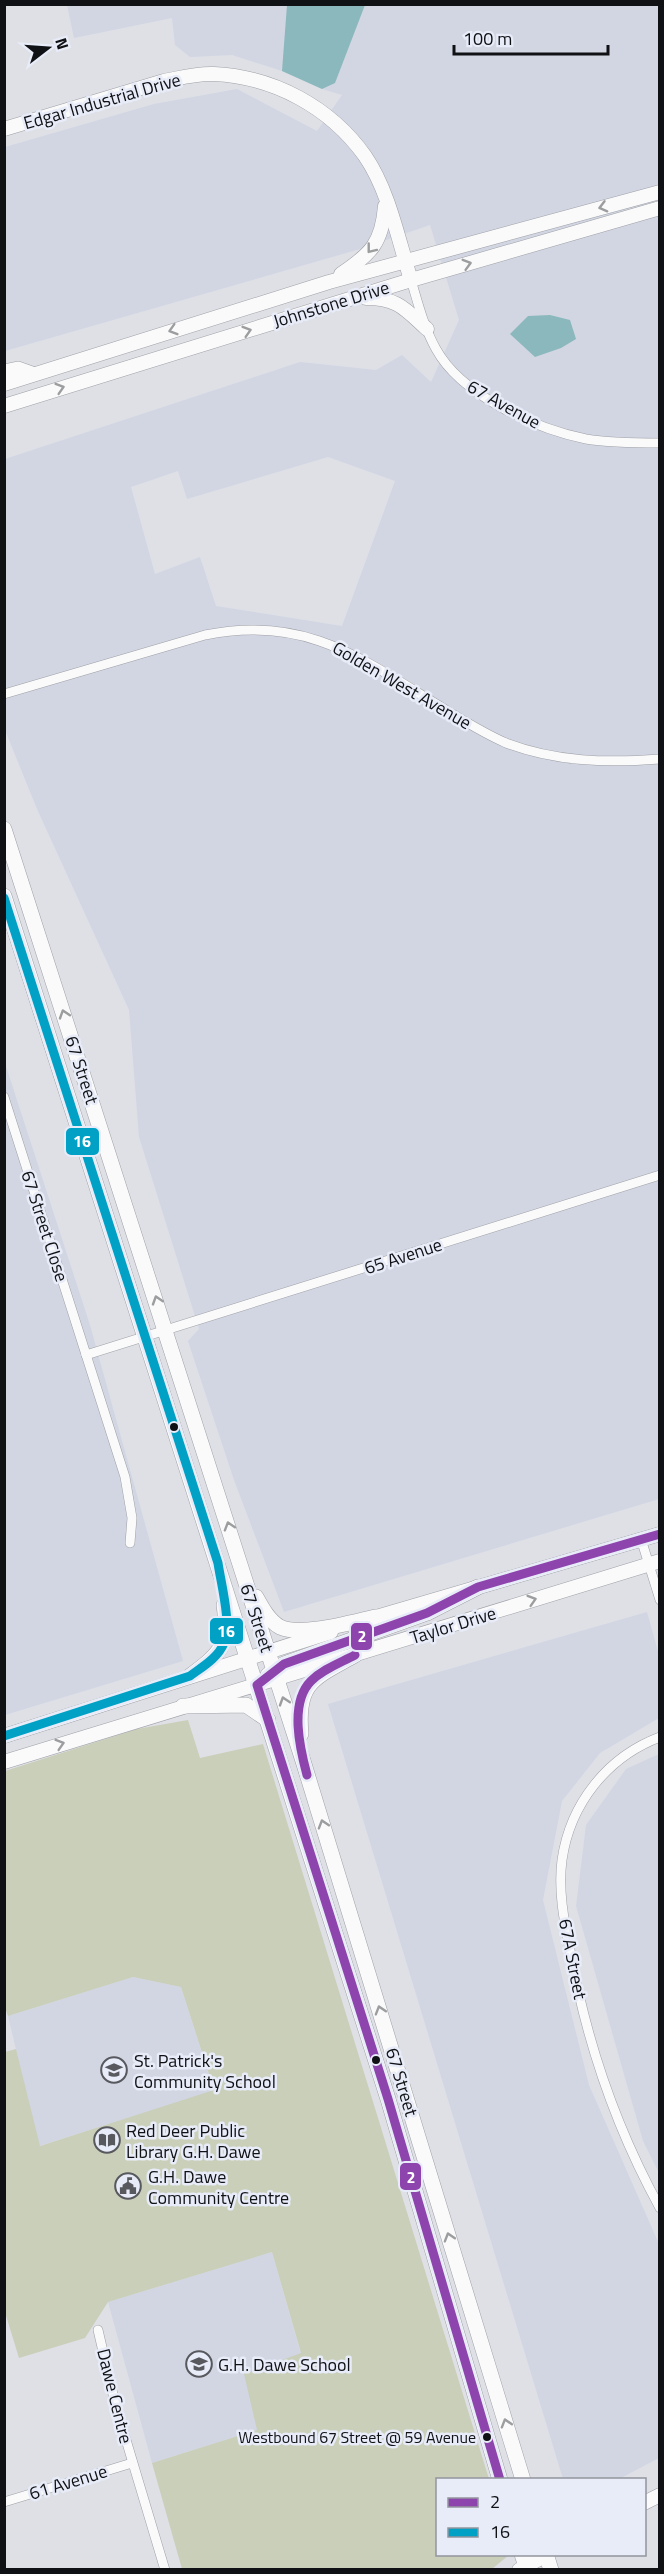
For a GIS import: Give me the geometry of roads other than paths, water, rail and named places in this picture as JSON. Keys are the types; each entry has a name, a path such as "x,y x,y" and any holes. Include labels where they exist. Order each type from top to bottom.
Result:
{"main road":[{"name":"Edgar Industrial Drive","path":"4,129 164,81 189,76 213,74 267,83 308,102 342,129 365,157 385,198 411,280"},
{"name":"Johnstone Drive","path":"4,384 329,282 660,192"},
{"path":"329,282 360,262 374,247 383,229 385,198"},
{"name":"Johnstone Drive","path":"4,406 411,280 660,208"},
{"path":"349,299 381,298 397,302 427,329"},
{"path":"4,372 18,369 32,374"},
{"name":"67 Street","path":"4,829 304,1764 522,2478"},
{"name":"67 Street","path":"4,896 270,1722 388,2099 499,2478"},
{"name":"Taylor Drive","path":"4,1736 375,1617 660,1534"},
{"path":"190,1676 214,1658 224,1644 226,1636 226,1618 218,1563"},
{"name":"Taylor Drive","path":"275,1674 355,1654 654,1563"},
{"path":"246,1582 264,1611 281,1627 305,1630 375,1617"},
{"path":"4,1762 257,1685 275,1674 284,1664 427,1613 478,1587"},
{"path":"304,1764 300,1707 307,1686 327,1670 355,1654"},
{"path":"183,1706 246,1705 254,1708 270,1722"},
{"path":"646,2502 660,2495"},
{"path":"523,2565 545,2556"}],"street":[{"name":"67 Avenue","path":"411,280 427,329 444,361 463,382 531,422 586,439 660,443"},
{"name":"Golden West Avenue","path":"4,694 205,635 245,628 262,629 312,637 356,655 484,733 528,750 552,756 602,762 660,759"},
{"name":"67 Street Close","path":"4,1097 87,1355 130,1500 132,1518 130,1544"},
{"name":"65 Avenue","path":"146,1337 660,1175"},
{"path":"87,1355 146,1337"},
{"path":"641,1539 654,1563 660,1600"},
{"name":"67A Street","path":"660,1737 637,1747 622,1757 588,1792 573,1821 565,1844 561,1884 573,1965 591,2040 621,2125 660,2208"},
{"name":"Dawe Centre","path":"98,2330 115,2403 165,2570"},
{"name":"61 Avenue","path":"4,2502 132,2463"}],"water":[{"path":"287,5 365,5 335,83 322,89 282,71"},
{"path":"550,315 570,320 576,339 561,348 535,357 510,334 528,316"}],"place":[{"name":"St. Patrick's Community School","path":"114,2070"},
{"name":"Red Deer Public Library G.H. Dawe","path":"107,2140"},
{"name":"G.H. Dawe Community Centre","path":"128,2186"},
{"name":"G.H. Dawe School","path":"199,2364"},
{"name":"Westbound 67 Street @ 59 Avenue","path":"487,2437"}]}
